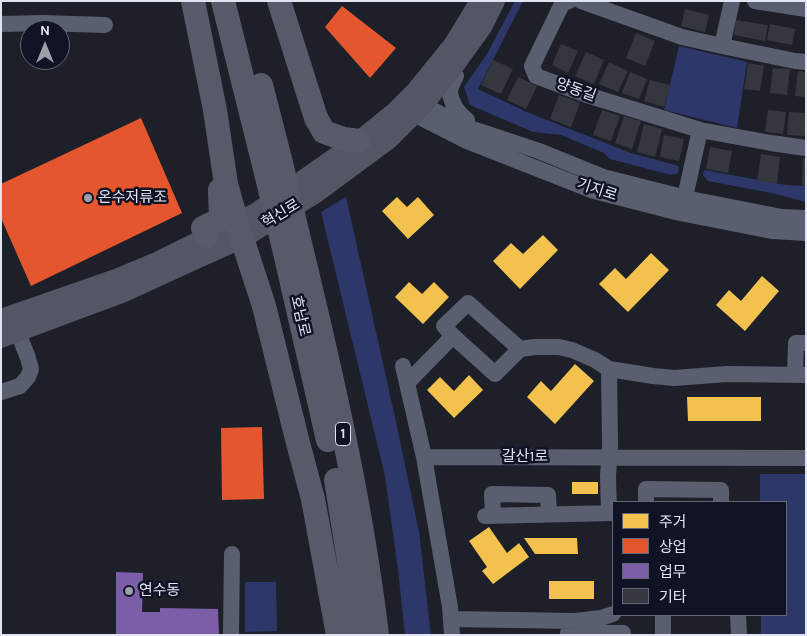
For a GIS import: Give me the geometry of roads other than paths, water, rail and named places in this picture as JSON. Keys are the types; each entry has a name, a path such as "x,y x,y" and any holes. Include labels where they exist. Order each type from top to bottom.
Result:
{"highway":[{"path":"193,1 215,110 226,184 264,306 313,500 338,635"},
{"name":"호남로","path":"223,1 273,168"},
{"name":"호남로","path":"240,1 334,462 361,635"},
{"path":"279,1 316,118 324,132 344,140 359,141"},
{"path":"207,236 203,228 221,220 220,187 226,184"},
{"name":"호남로","path":"290,240 329,364 351,469 370,576 377,635"}],"main road":[{"name":"혁신로","path":"8,326 122,293 240,230 316,193 399,129 411,106 454,44 480,1"},
{"name":"혁신로","path":"8,326 156,262 207,236 240,230 256,213 411,106 451,70 482,27 495,1"}],"street":[{"name":"양동길","path":"569,1 562,4 532,66 536,76 587,95 700,130 806,148"},
{"path":"581,1 682,37 806,62"},
{"path":"722,46 732,1"},
{"path":"755,1 806,9"},
{"path":"1,24 105,25"},
{"path":"451,70 456,76 450,90 454,107 467,120 464,126"},
{"name":"기지로","path":"411,106 539,151 603,177 685,197 782,217 806,218"},
{"name":"기지로","path":"411,106 437,126 467,141 594,191 680,213 772,231 806,233"},
{"path":"399,129 419,124 437,126"},
{"path":"685,197 700,130"},
{"path":"520,349 468,303 444,326 495,374 520,349 559,347 572,350 595,360 609,369 653,376 674,378 727,374 800,375 796,343 806,344"},
{"path":"1,392 20,386 28,377 30,369 28,358 8,326"},
{"path":"406,383 453,336"},
{"path":"403,366 424,457 450,607 451,627 568,629 623,633 623,635"},
{"path":"550,514 548,495 492,494 489,516 611,513 608,476 610,446 609,369"},
{"name":"갈산1로","path":"424,457 806,458"},
{"path":"646,501 646,489 721,490 721,501"},
{"path":"231,635 232,554"},
{"path":"568,629 576,621 601,618 612,614"},
{"path":"663,616 663,635"},
{"path":"738,616 738,635"}],"place":[{"name":"온수저류조","path":"88,198"},
{"name":"연수동","path":"129,591"}]}
